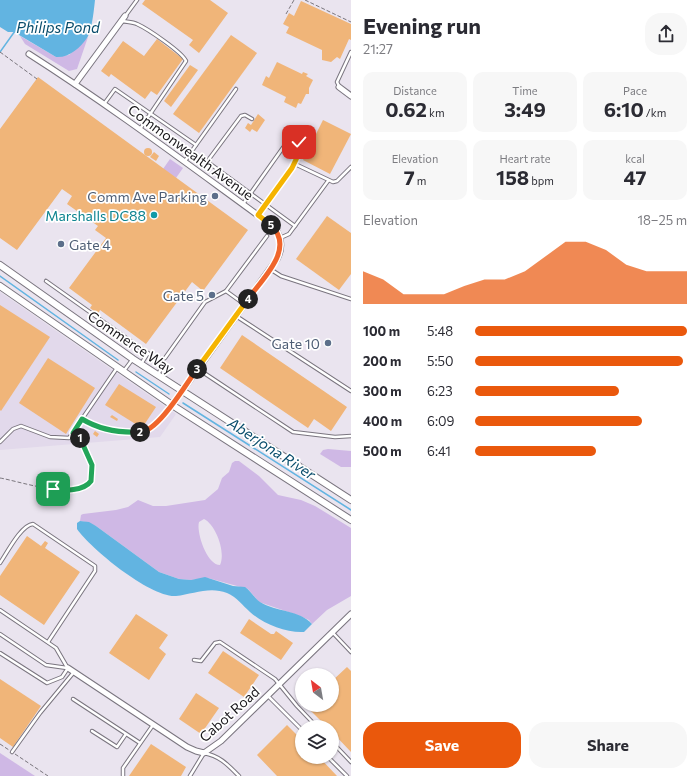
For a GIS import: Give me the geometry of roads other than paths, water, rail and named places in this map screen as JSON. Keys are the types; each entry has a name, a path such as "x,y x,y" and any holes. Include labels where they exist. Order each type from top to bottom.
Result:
{"street":[{"path":"75,84 125,16"},
{"name":"Commonwealth Avenue","path":"29,54 104,104 243,204 274,227 280,238"},
{"path":"339,87 351,96"},
{"path":"172,405 280,254 280,238"},
{"name":"Commerce Way","path":"0,265 133,359 351,500"},
{"name":"Commerce Way","path":"0,286 172,405 351,520"},
{"name":"Cabot Road","path":"68,668 189,748 204,752 221,741 351,614"}],"lane":[{"path":"125,16 137,0"},
{"path":"122,21 137,24 147,29 186,59 185,63 158,101 140,130"},
{"path":"339,87 337,82 351,52"},
{"path":"184,161 236,89"},
{"path":"104,104 115,90 196,146"},
{"path":"252,120 245,115 241,116 209,161 210,164 295,226"},
{"path":"243,204 287,142 292,140 298,141 301,146 295,164 258,215"},
{"path":"295,164 328,181 336,182 351,166"},
{"path":"280,238 288,235 328,181"},
{"path":"165,358 205,302 226,291 267,236"},
{"path":"270,269 281,276 351,299"},
{"path":"46,281 163,364 158,375"},
{"path":"226,291 244,304"},
{"path":"236,316 351,391"},
{"path":"141,364 148,353"},
{"path":"123,372 133,359"},
{"path":"0,442 13,429 21,426 53,438 66,439 73,433 117,368"},
{"path":"198,368 293,432 336,437 351,436"},
{"path":"82,419 102,428 127,432 146,432 152,428 172,405"},
{"path":"0,563 23,529 33,524 96,567 95,571 48,642"},
{"path":"0,610 58,650 68,668"},
{"path":"332,632 351,652"},
{"path":"0,634 46,664 68,668"},
{"path":"194,660 198,662 202,661 214,643 218,642 273,678 280,684 310,720"},
{"path":"0,653 45,683 51,683 60,678 68,668"},
{"path":"12,752 40,713 74,672"},
{"path":"268,696 295,723"},
{"path":"73,699 140,743"},
{"path":"123,776 123,768 153,725"},
{"path":"92,731 117,747 126,734"},
{"path":"339,749 351,762"},
{"path":"190,776 204,752 216,756 228,764 239,776"},
{"path":"335,764 347,776"}],"water":[{"name":"Philips Pond","path":"0,0 95,0 89,35 74,52 65,56 56,57 14,32 8,32 0,27"},
{"path":"80,521 89,522 96,526 159,572 179,579 191,580 205,577 233,586 245,587 260,602 273,608 301,616 312,624 304,632 290,631 275,627 255,616 234,597 221,591 208,590 176,596 165,595 137,581 108,560 84,538 77,529 77,523"}],"waterway":[{"path":"0,52 15,31"},
{"name":"Aberjona River","path":"0,276 118,360"},
{"name":"Aberjona River","path":"136,372 169,394"},
{"name":"Aberjona River","path":"183,403 351,510"}],"place":[{"name":"Comm Ave Parking","path":"215,196"},
{"name":"Marshalls DC88","path":"154,215"},
{"name":"Gate 4","path":"61,244"},
{"name":"Gate 5","path":"212,295"},
{"name":"Gate 10","path":"328,343"}]}
